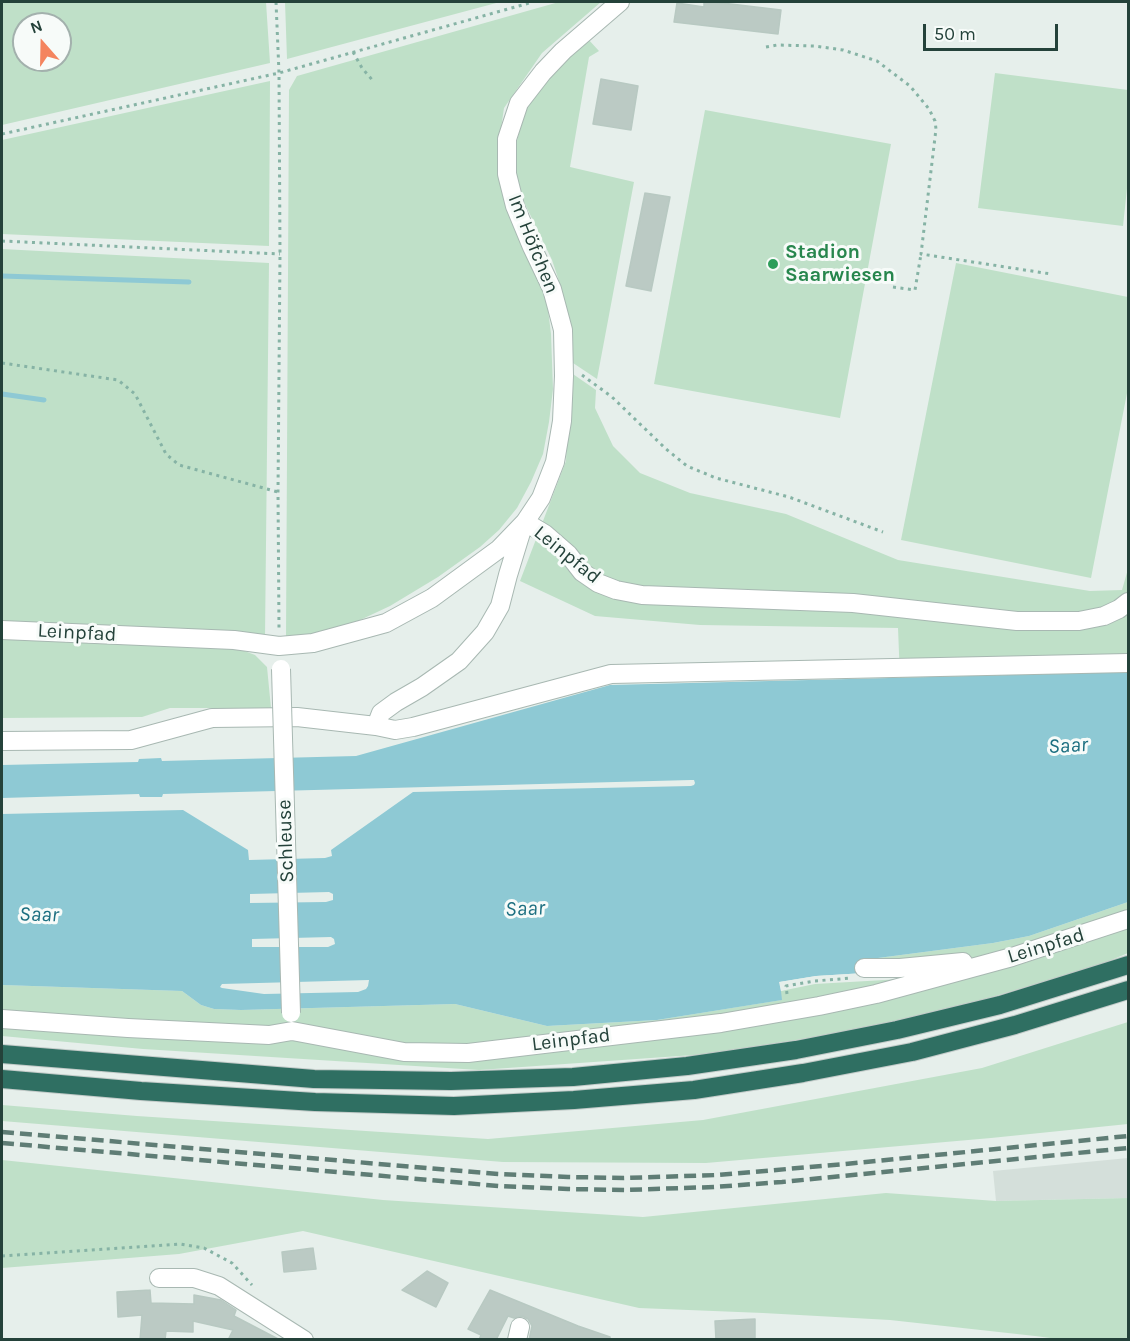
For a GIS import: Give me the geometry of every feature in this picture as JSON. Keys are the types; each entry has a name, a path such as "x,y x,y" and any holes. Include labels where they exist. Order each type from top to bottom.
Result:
{"highway":[{"path":"2,1054 314,1078 451,1081 573,1077 687,1066 796,1050 897,1030 1000,1005 1128,964"},
{"path":"2,1079 315,1102 454,1106 574,1100 694,1090 803,1073 912,1052 1015,1025 1128,990"}],"street":[{"name":"Im Höfchen","path":"525,522 541,498 555,462 562,421 563,330 552,289 515,206 507,174 507,139 519,103 543,72 563,51 620,2"},
{"name":"Leinpfad","path":"2,630 234,640 279,646 313,643 386,623 432,598 499,549 525,522 545,534 568,555 582,572 598,583 616,590 642,595 853,603 1017,621 1079,621 1104,616 1128,602"},
{"path":"376,726 381,713 459,662 485,632 500,606 525,522"},
{"name":"Schleuse","path":"279,646 292,1022"},
{"path":"2,741 131,740 212,718 297,717 395,730 611,674 1128,663"},
{"name":"Leinpfad","path":"2,1019 269,1035 292,1022 404,1052 468,1053 721,1023 819,1006 876,994 1012,957 1128,919"},
{"path":"860,973 1012,957"},
{"path":"159,1278 194,1278 219,1286 304,1340"}],"path":[{"path":"276,2 279,73 280,254 279,646"},
{"path":"2,134 279,73 533,2"},
{"path":"766,47 815,46 843,50 877,61 910,86 929,109 936,129 915,290 893,287"},
{"path":"353,52 362,68 374,82"},
{"path":"2,241 280,254"},
{"path":"921,254 1051,274"},
{"path":"2,363 118,380 135,394 166,454 179,465 278,492"},
{"path":"564,363 612,397 687,466 716,478 789,497 883,532"},
{"path":"786,990 786,986 815,983 860,973"},
{"path":"2,1256 180,1244 204,1248 232,1263 255,1289"}],"shaded area":[{"path":"1128,1158 1128,1198 996,1201 993,1171"}],"green space":[{"path":"2,2 266,2 270,63 2,125"},
{"path":"285,2 500,2 287,59"},
{"path":"559,2 601,2 542,53 504,108 497,156 500,176 547,301 551,334 553,389 549,422 543,454 531,482 517,508 499,530 480,547 438,577 390,606 358,621 312,636 286,637 289,90 297,76"},
{"path":"588,39 599,51 589,57 570,167 634,182 597,379 570,361 561,287 552,260 524,202 515,175 517,141 524,112 548,79"},
{"path":"995,73 1128,90 1128,179 1123,226 978,208"},
{"path":"270,81 269,246 2,234 2,140"},
{"name":"Stadion Saarwiesen","path":"705,110 891,144 840,418 654,384"},
{"path":"2,249 269,263 265,637 2,623"},
{"path":"956,263 1128,297 1128,388 1091,578 901,540"},
{"path":"570,372 596,390 595,408 613,446 640,473 690,493 786,514 898,560 1090,591 1122,590 1128,569 1128,672 900,678 898,628 700,625 595,616 520,581 566,461"},
{"path":"2,636 234,647 255,655 267,667 271,708 170,708 142,717 2,718"},
{"path":"1128,902 1128,953 1102,964 909,1022 708,1054 479,1070 143,1049 2,1036 2,985 182,991 201,1005 214,1009 455,1004 547,1026 657,1020 781,1000 781,991 815,984 902,979 900,961 864,963 878,958 1029,936"},
{"path":"1128,1022 1128,1124 991,1138 706,1163 503,1162 2,1121 2,1105 488,1139 703,1120 982,1068"},
{"path":"2,1160 383,1200 643,1217 886,1193 996,1201 1128,1198 1128,1339 1058,1339 890,1320 639,1308 303,1231 179,1254 2,1268"}],"water":[{"name":"Saar","path":"1128,672 1128,902 1029,936 878,958 864,963 865,973 816,976 780,982 782,1000 657,1020 547,1026 455,1004 214,1009 201,1005 182,991 2,985 2,814 183,810 248,850 249,860 325,858 332,856 331,850 413,792 691,786 695,783 691,780 163,794 162,797 140,797 139,794 2,798 2,765 138,762 139,759 161,758 162,761 356,756 610,685","holes":["329,892 333,894 333,900 326,902 250,903 250,894","331,937 335,944 328,947 252,947 252,939","369,980 366,989 358,992 264,994 222,988 220,987 222,984"]}],"pier":[{"path":"865,973 865,976 816,979 783,985 784,990 781,991 779,982 816,976"}],"building":[{"path":"704,2 781,10 778,34 674,22 677,3 704,7"},
{"path":"601,79 638,86 631,130 593,124"},
{"path":"645,193 670,197 651,291 626,286"},
{"path":"313,1248 316,1269 284,1272 282,1252"},
{"path":"427,1271 448,1283 436,1307 402,1290"},
{"path":"150,1290 151,1303 194,1304 194,1295 221,1300 236,1310 234,1316 280,1340 228,1340 233,1330 193,1321 193,1332 166,1331 165,1340 140,1340 142,1315 118,1317 117,1292"},
{"path":"490,1290 610,1337 610,1340 529,1340 532,1326 528,1319 522,1316 514,1318 508,1316 496,1340 479,1340 481,1335 468,1329"},
{"path":"755,1319 755,1339 716,1340 715,1321"}],"waterway":[{"path":"2,276 189,282"},
{"path":"2,394 44,400"}],"railway":[{"path":"2,1132 498,1174 624,1178 718,1175 1128,1136"},
{"path":"2,1143 499,1186 625,1190 782,1182 1128,1148"}],"place":[{"name":"Stadion Saarwiesen","path":"773,264"}]}
